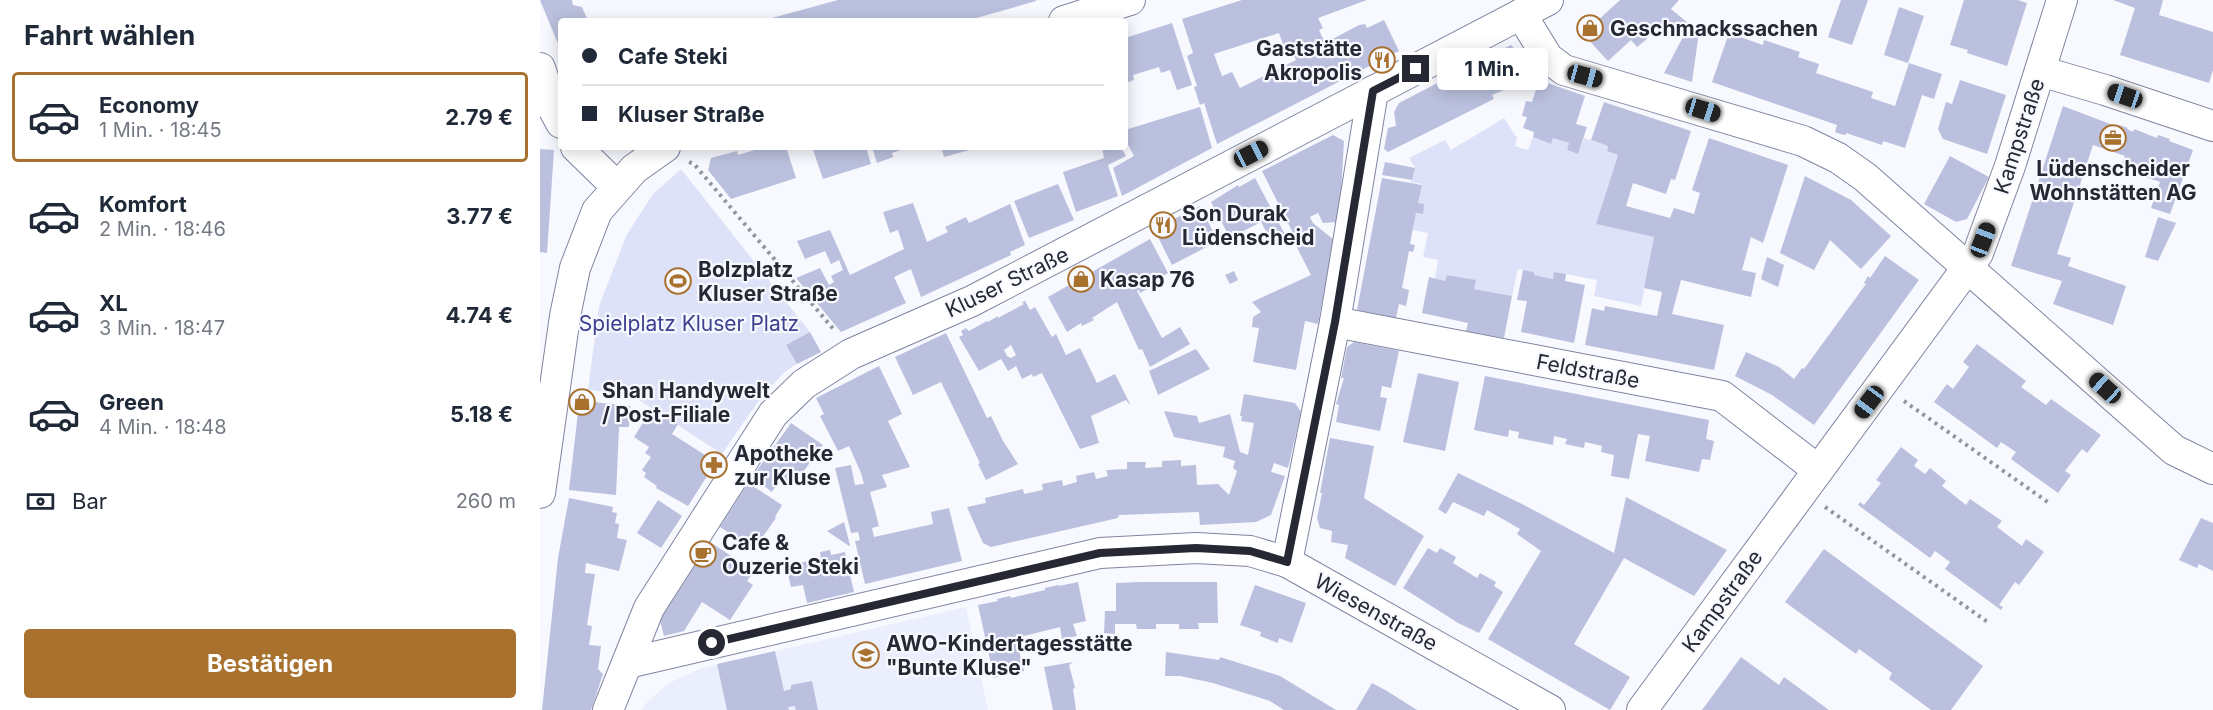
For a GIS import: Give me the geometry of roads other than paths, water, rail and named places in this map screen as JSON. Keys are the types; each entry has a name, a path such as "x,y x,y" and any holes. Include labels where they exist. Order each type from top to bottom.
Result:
{"street":[{"path":"1073,18 1130,0"},
{"name":"Kluser Straße","path":"608,710 649,608 773,414 804,384 851,354 982,296 1548,0"},
{"name":"Kampstraße","path":"1642,710 1978,253 2040,71 2061,0"},
{"path":"1521,14 1548,58 1564,70 1803,141 1838,159 1865,177 1968,266 2174,450 2213,469"},
{"path":"540,68 558,117"},
{"path":"2040,71 2213,126"},
{"path":"1287,562 1335,322 1373,91"},
{"path":"579,150 616,186"},
{"path":"540,493 565,316 575,268 597,211 616,186 659,150"},
{"name":"Feldstraße","path":"1335,322 1722,396 1810,481"},
{"name":"Wiesenstraße","path":"627,663 1100,553 1196,548 1250,551 1287,562 1550,710"}],"place":[{"name":"Geschmackssachen","path":"1590,28"},
{"name":"Gaststätte Akropolis","path":"1382,60"},
{"name":"Lüdenscheider Wohnstätten AG","path":"2113,138"},
{"name":"Son Durak Lüdenscheid","path":"1163,225"},
{"name":"Kasap 76","path":"1081,279"},
{"name":"Bolzplatz Kluser Straße","path":"678,281"},
{"name":"Shan Handywelt / Post-Filiale","path":"582,402"},
{"name":"Apotheke zur Kluse","path":"714,465"},
{"name":"Cafe & Ouzerie Steki","path":"703,554"},
{"name":"AWO-Kindertagesstätte \"Bunte Kluse\"","path":"866,655"}],"park label":[{"name":"Spielplatz Kluser Platz","path":"689,323"}]}
